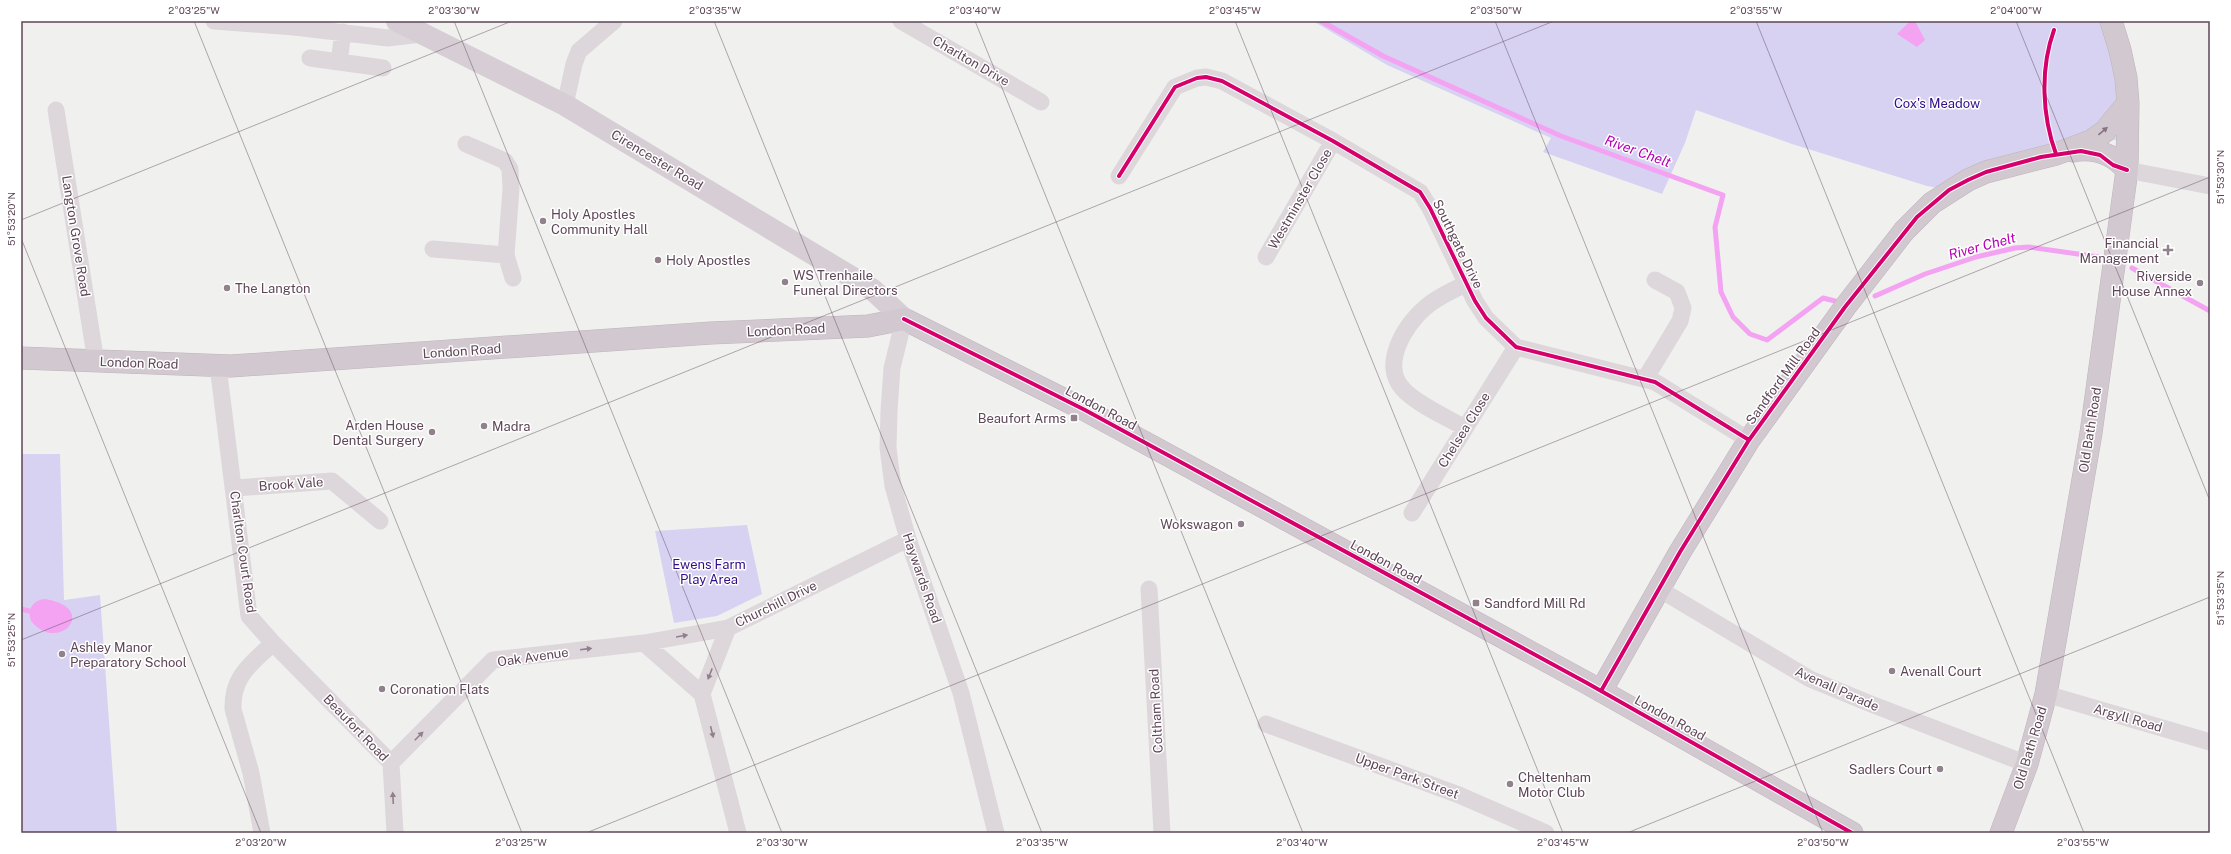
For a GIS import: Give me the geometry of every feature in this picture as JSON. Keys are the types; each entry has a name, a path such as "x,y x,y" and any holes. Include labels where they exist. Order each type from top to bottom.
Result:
{"highway":[{"name":"Old Bath Road","path":"2001,833 2027,764 2046,694 2090,433 2127,170 2128,103 2126,78 2120,50 2111,21"},
{"name":"Sandford Mill Road","path":"1601,691 1659,589 1749,440 1845,307 1904,231 1932,203 1949,190 1986,172 2056,154 2084,144 2104,132 2128,103"},
{"path":"2056,154 2081,149 2103,152 2120,162 2127,170"},
{"name":"London Road","path":"21,358 218,366 711,334 868,326 904,319 932,331 1085,410 1601,691 1852,833"}],"main road":[{"name":"Cirencester Road","path":"398,21 565,104 873,290 904,319"}],"street":[{"path":"214,21 301,24 343,32 388,38 422,34"},
{"path":"565,104 574,64 580,51 614,21"},
{"name":"Charlton Drive","path":"901,21 1041,102"},
{"path":"339,62 343,32"},
{"path":"310,58 383,68"},
{"name":"Southgate Drive","path":"1119,176 1170,93 1182,83 1197,78 1210,78 1222,81 1333,141 1420,192 1430,208 1465,284 1486,318 1516,347 1644,379 1663,386 1749,440"},
{"name":"Langton Grove Road","path":"56,110 96,362"},
{"name":"Westminster Close","path":"1266,257 1333,141"},
{"path":"466,144 505,161 510,169 511,189 506,255 513,278"},
{"path":"2127,170 2210,186"},
{"path":"433,249 506,255"},
{"path":"1644,379 1680,321 1684,308 1682,301 1676,292 1655,280"},
{"path":"1465,284 1437,298 1417,314 1403,335 1394,360 1394,368 1398,383 1408,394 1465,428"},
{"name":"Haywards Road","path":"904,319 892,368 888,448 894,486 908,539 961,693 996,833"},
{"name":"Chelsea Close","path":"1412,513 1516,347"},
{"name":"Charlton Court Road","path":"218,366 235,488 249,616 273,643"},
{"name":"Brook Vale","path":"235,488 332,481 380,521"},
{"name":"Churchill Drive","path":"702,694 728,628 908,539"},
{"name":"Coltham Road","path":"1149,589 1162,833"},
{"name":"Avenall Parade","path":"1659,589 1810,679 2027,764"},
{"name":"Oak Avenue","path":"391,764 493,660 644,643 728,628"},
{"path":"262,833 251,773 233,709 232,698 236,683 243,672 273,643"},
{"name":"Beaufort Road","path":"273,643 391,764 395,833"},
{"path":"644,643 702,694 738,833"},
{"name":"Argyll Road","path":"2046,694 2210,742"},
{"name":"Upper Park Street","path":"1266,724 1459,795 1546,833"}],"green space":[{"name":"Cox's Meadow","path":"1313,21 2111,21 2128,137 2041,157 1949,190 1927,186 1792,144 1696,110 1685,143 1662,194 1543,152 1551,138 1387,65"},
{"name":"Ashley Manor Preparatory School","path":"21,454 60,454 64,600 100,595 117,833 21,833"},
{"name":"Ewens Farm Play Area","path":"747,525 762,594 717,616 674,623 655,531"}],"shaded area":[{"path":"1910,21 1915,21 1925,40 1917,47 1897,34"},
{"path":"44,599 61,604 70,611 72,618 69,626 62,631 53,633 42,630 31,621 30,610 36,602"}],"waterway":[{"name":"River Chelt","path":"1321,21 1383,56 1561,136 1723,195 1715,227 1721,292 1733,317 1750,334 1767,340 1823,298 1835,301"},
{"name":"River Chelt","path":"1875,296 1925,274 1976,257 2015,248 2029,247 2099,257"},
{"name":"River Chelt","path":"2132,268 2210,311"},
{"path":"21,609 29,611"}],"cycle path":[{"path":"2054,30 2046,60 2044,92 2048,124 2056,154"},
{"path":"1119,176 1175,87 1197,78 1206,77 1222,81 1333,141 1420,192 1430,208 1475,301 1486,318 1516,347 1655,382 1749,440"},
{"path":"1601,691 1680,552 1749,440 1845,307 1917,217 1949,190 1968,180 1986,172 2041,157 2081,151 2100,155 2113,165 2127,170"},
{"path":"904,319 1085,410 1587,683 1852,833"}],"place":[{"name":"Holy Apostles Community Hall","path":"543,221"},
{"name":"Financial Management","path":"2168,250"},
{"name":"Holy Apostles","path":"658,260"},
{"name":"WS Trenhaile Funeral Directors","path":"785,282"},
{"name":"Riverside House Annex","path":"2200,283"},
{"name":"The Langton","path":"227,288"},
{"name":"Beaufort Arms","path":"1074,418"},
{"name":"Madra","path":"484,426"},
{"name":"Arden House Dental Surgery","path":"432,432"},
{"name":"Wokswagon","path":"1241,524"},
{"name":"Sandford Mill Rd","path":"1476,603"},
{"name":"Ashley Manor Preparatory School","path":"62,654"},
{"name":"Avenall Court","path":"1892,671"},
{"name":"Coronation Flats","path":"382,689"},
{"name":"Sadlers Court","path":"1940,769"},
{"name":"Cheltenham Motor Club","path":"1510,784"}]}
